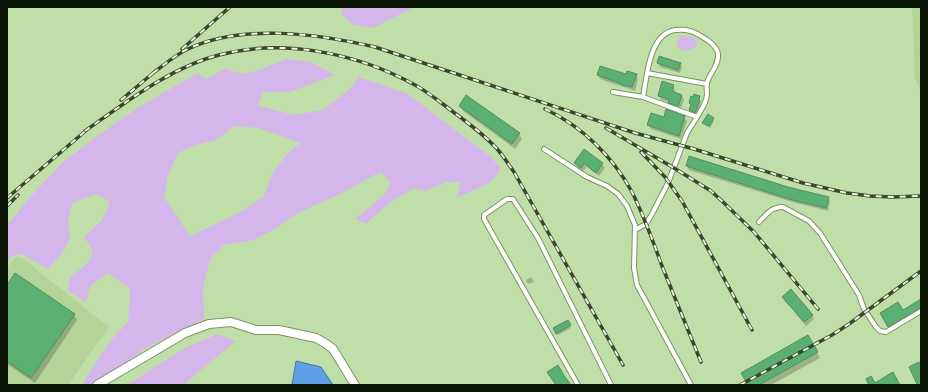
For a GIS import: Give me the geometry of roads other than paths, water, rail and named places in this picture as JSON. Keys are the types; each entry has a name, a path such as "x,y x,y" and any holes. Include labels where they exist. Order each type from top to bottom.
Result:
{"street":[{"path":"97,385 185,333 209,324 231,322 256,330 279,330 316,338 333,349 355,385"}],"lane":[{"path":"635,230 646,224 652,214 668,183 687,133 706,100 707,84 717,64 717,50 710,42 695,33 686,30 671,31 666,33 660,37 652,54 643,97"},
{"path":"647,73 707,84"},
{"path":"613,92 643,97 697,117"},
{"path":"544,149 587,177 607,186 618,194 631,213 635,230 634,268 637,285 691,385"},
{"path":"578,385 484,219 484,214 507,198 513,199 535,234 611,385"},
{"path":"759,222 772,209 778,206 783,207 813,225 820,232 859,295 862,305 869,317 880,331 886,332 921,311"}],"water":[{"path":"296,361 321,367 333,385 292,385"}],"railway":[{"path":"182,49 230,7"},
{"path":"153,73 183,51 209,41 232,36 281,33 329,38 375,47 635,133 694,149 803,183 847,193 870,196 921,196"},
{"path":"85,131 149,87 183,68 219,55 243,50 268,48 319,52 369,64 393,74 434,97 482,134 500,153 514,172 623,365"},
{"path":"121,100 158,69"},
{"path":"545,109 572,124 584,134 606,155 624,179 632,192 644,219 701,362"},
{"path":"7,198 89,128"},
{"path":"606,128 711,191 754,232 818,309"},
{"path":"641,152 665,177 682,201 752,330"},
{"path":"7,206 18,195"},
{"path":"740,385 832,335 921,271"}]}
